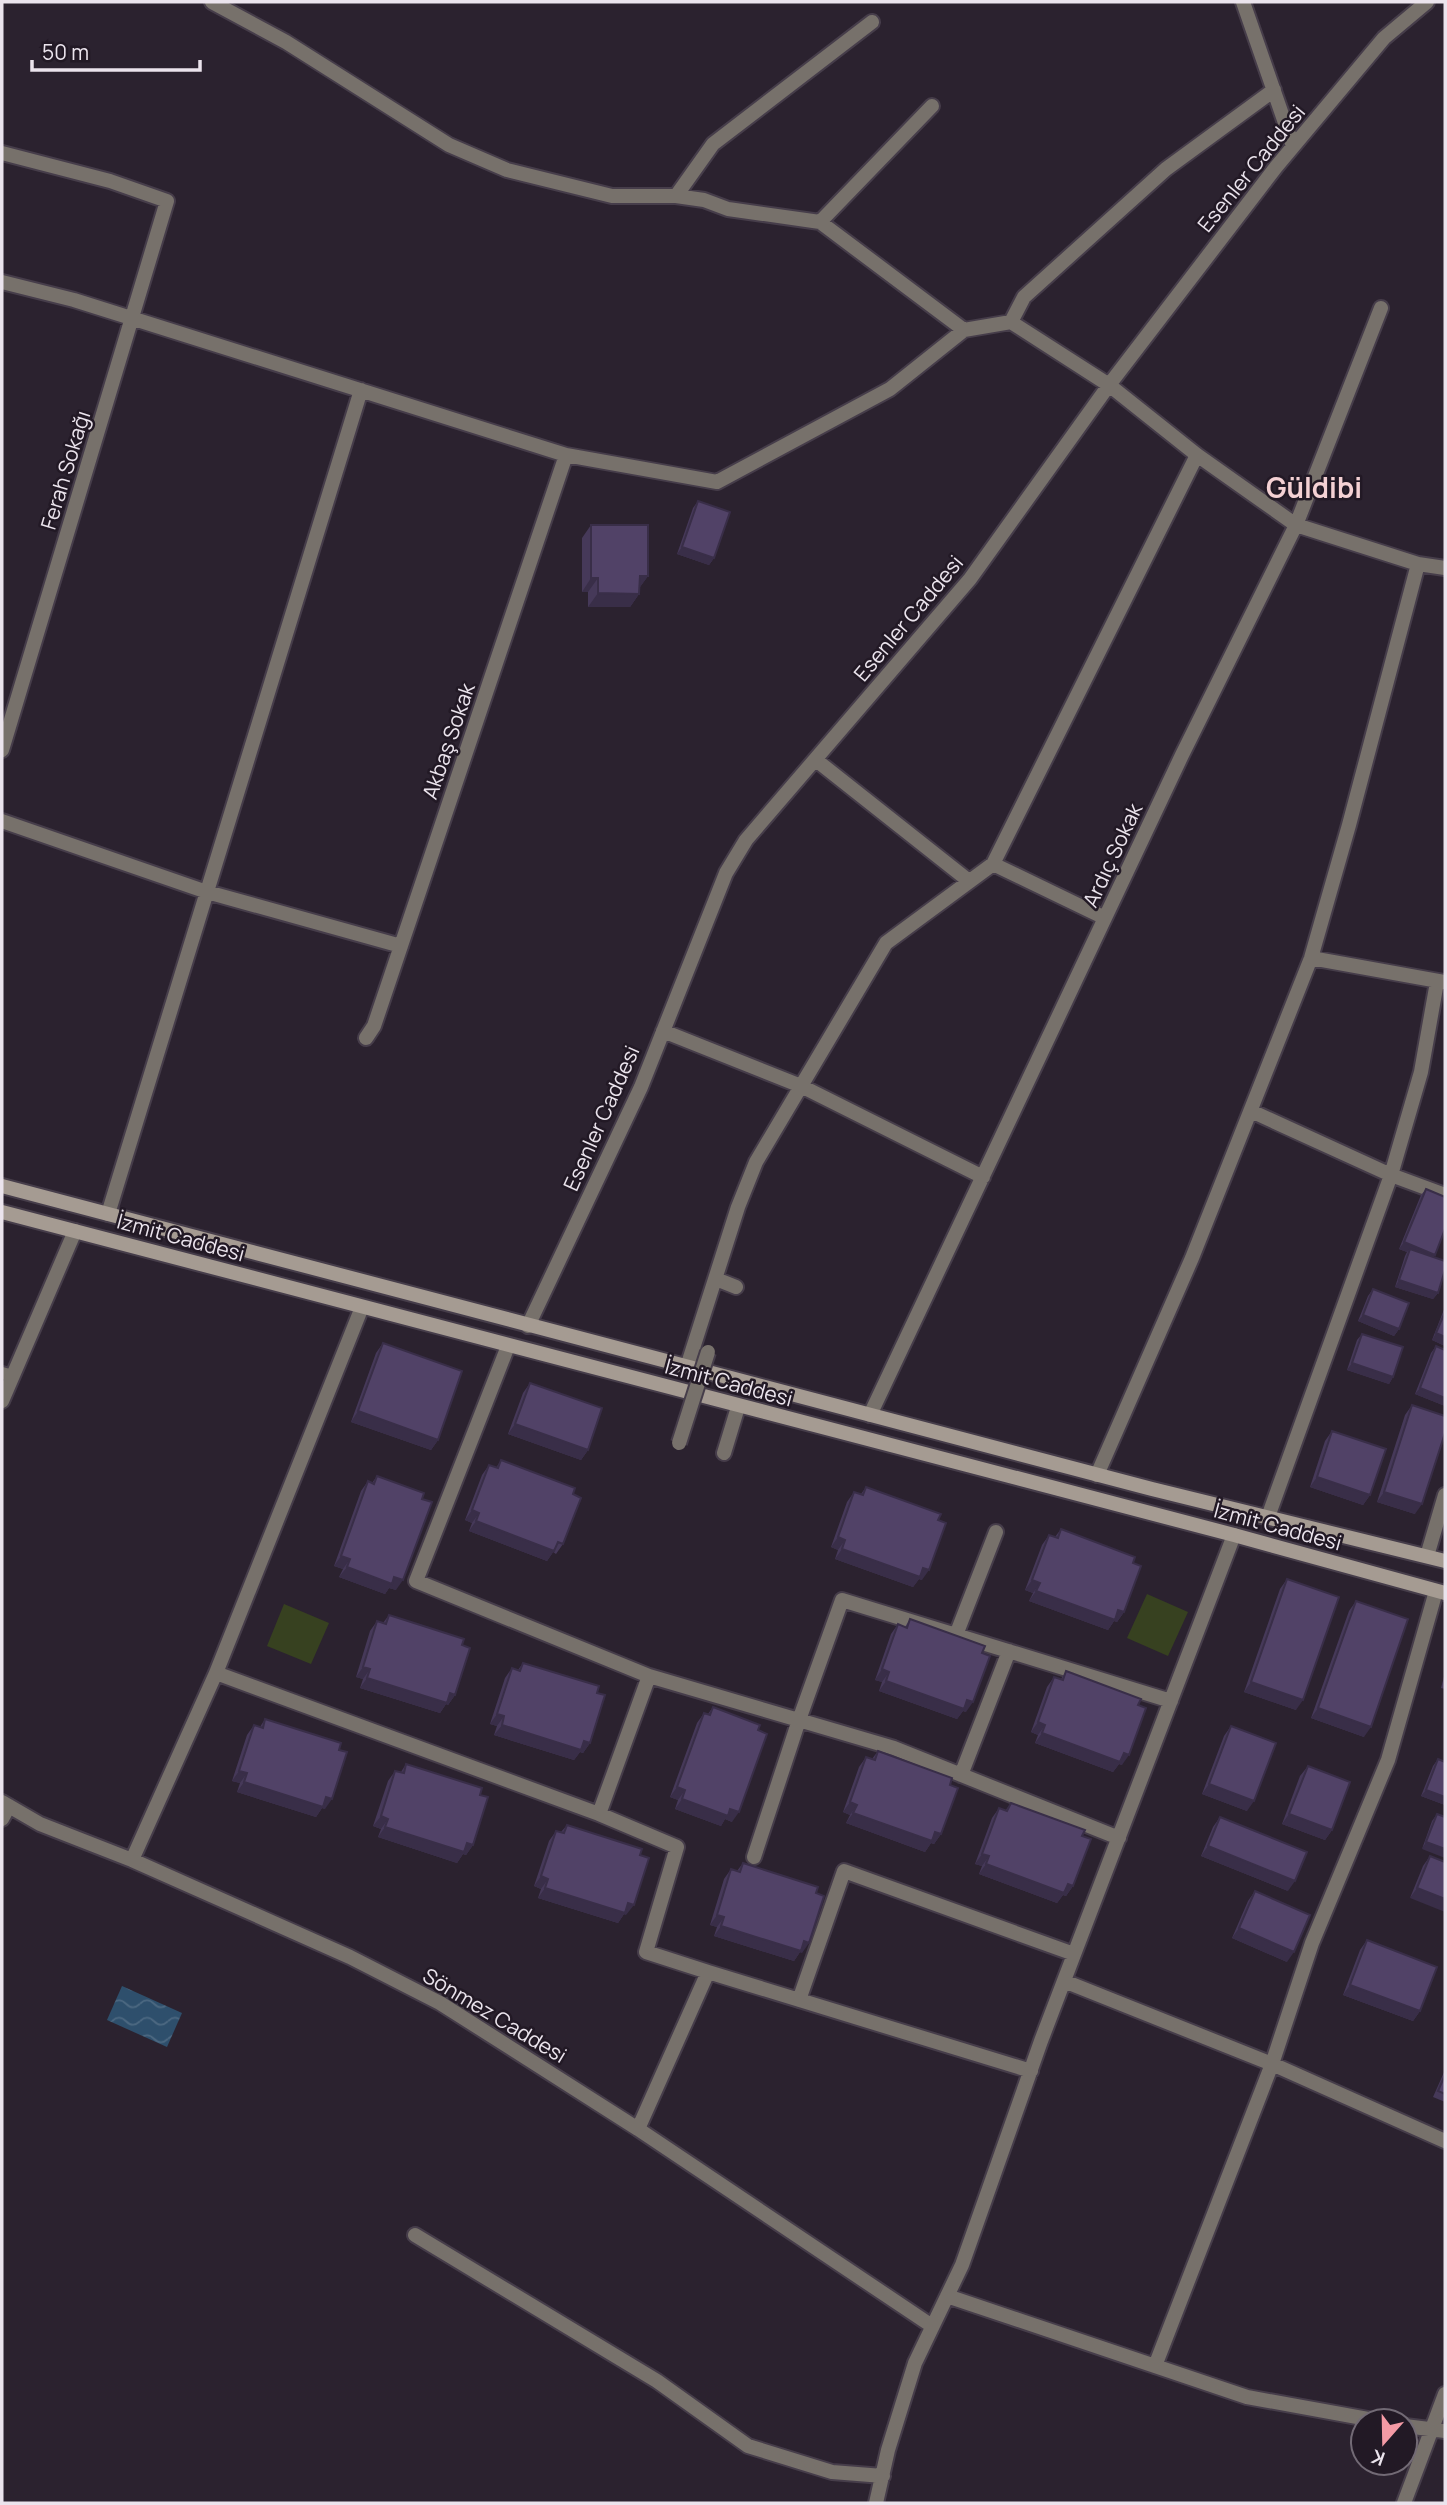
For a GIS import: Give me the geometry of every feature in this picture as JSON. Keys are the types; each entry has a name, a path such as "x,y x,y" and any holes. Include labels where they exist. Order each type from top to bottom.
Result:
{"main road":[{"name":"İzmit Caddesi","path":"2,1186 1097,1475 1445,1561"},
{"name":"İzmit Caddesi","path":"2,1212 1234,1535 1441,1592"}],"street":[{"path":"212,2 286,42 449,145 507,170 612,196 676,196 704,200 728,209 820,222 964,330"},
{"path":"1243,2 1293,146"},
{"name":"Esenler Caddesi","path":"528,1326 641,1087 726,873 746,840 971,579 1110,385 1293,146 1384,38 1427,2"},
{"path":"676,196 713,144 872,22"},
{"path":"1011,322 1024,297 1166,169 1274,90"},
{"path":"820,222 932,106"},
{"name":"Ferah Sokağı","path":"2,153 110,181 167,201 2,750"},
{"path":"2,282 74,300 566,455 717,482 890,389 964,330 1011,322 1110,385 1197,455 1296,525 1418,564 1445,568"},
{"name":"Ardıç Sokak","path":"870,1415 1105,918 1296,525 1381,308"},
{"path":"108,1214 360,390"},
{"name":"Akbaş Sokak","path":"366,1038 374,1026 566,455"},
{"path":"687,1367 755,1162 886,943 993,864 1197,455"},
{"path":"1097,1475 1192,1258 1311,958 1418,564"},
{"path":"816,760 969,881"},
{"path":"2,821 207,892 401,946"},
{"path":"993,864 1105,918"},
{"path":"1268,1517 1391,1175 1421,1072 1441,982 1311,958"},
{"path":"663,1031 801,1086 983,1177"},
{"path":"1251,1111 1391,1175 1445,1195"},
{"path":"2,1401 7,1374 75,1231"},
{"path":"716,1279 736,1287"},
{"path":"132,1860 216,1673 362,1307"},
{"path":"508,1346 416,1581 649,1675 894,1748 1118,1838"},
{"path":"679,1443 708,1352"},
{"path":"724,1453 738,1406"},
{"path":"1427,1556 1445,1495"},
{"path":"956,1635 996,1532"},
{"path":"876,2503 915,2363 962,2265 1074,1954 1234,1535"},
{"path":"1155,2366 1272,2064 1312,1943 1388,1760 1441,1592"},
{"path":"754,1857 842,1600 1171,1701"},
{"path":"961,1775 1009,1651"},
{"path":"216,1673 599,1814 677,1847 646,1952 1031,2071"},
{"path":"599,1814 649,1675"},
{"name":"Sönmez Caddesi","path":"4,1809 132,1860 350,1957 440,2003 638,2129 932,2326"},
{"path":"799,2000 844,1871 1074,1954"},
{"path":"638,2129 708,1972"},
{"path":"1064,1981 1272,2064 1445,2141"},
{"path":"415,2235 657,2381 748,2446 832,2472 883,2476"},
{"path":"947,2296 1247,2397 1349,2416"},
{"path":"1404,2503 1438,2431 1445,2394"},
{"path":"1419,2428 1438,2431"}],"green space":[{"path":"1147,1594 1188,1612 1168,1656 1127,1638"},
{"path":"284,1604 329,1623 311,1664 267,1646"}],"water":[{"path":"122,1986 182,2013 167,2047 107,2020"}],"building":[{"path":"698,501 730,512 714,558 682,547"},
{"path":"591,525 648,525 648,576 640,576 639,594 598,593 598,578 591,578"},
{"path":"1426,1189 1445,1197 1445,1229 1435,1255 1404,1242"},
{"path":"1410,1249 1445,1261 1438,1293 1399,1280"},
{"path":"1373,1289 1409,1303 1399,1329 1363,1315"},
{"path":"1445,1312 1445,1337 1436,1333"},
{"path":"1362,1334 1403,1347 1393,1377 1352,1363"},
{"path":"383,1343 462,1371 438,1440 358,1411"},
{"path":"1436,1346 1445,1350 1445,1398 1420,1388"},
{"path":"530,1383 602,1408 588,1450 515,1424"},
{"path":"1412,1405 1445,1416 1445,1433 1422,1504 1384,1492"},
{"path":"1332,1431 1386,1449 1370,1495 1317,1477"},
{"path":"501,1460 575,1488 573,1494 581,1498 563,1544 558,1542 554,1551 476,1521 479,1513 472,1510 489,1465 498,1468"},
{"path":"377,1476 424,1493 422,1499 432,1502 403,1580 394,1577 392,1584 347,1567 350,1559 341,1556 368,1481 374,1484"},
{"path":"866,1487 941,1514 938,1520 946,1523 929,1570 923,1568 920,1577 842,1549 845,1540 838,1537 854,1492 863,1495"},
{"path":"1061,1529 1135,1557 1133,1563 1141,1566 1124,1612 1118,1610 1115,1620 1036,1591 1040,1583 1032,1580 1049,1535 1058,1538"},
{"path":"1287,1579 1339,1597 1303,1700 1251,1682"},
{"path":"1356,1601 1408,1619 1371,1727 1318,1708"},
{"path":"389,1615 464,1639 462,1645 470,1648 455,1695 450,1693 447,1703 367,1678 370,1669 363,1667 377,1621 386,1624"},
{"path":"910,1619 985,1646 982,1653 990,1656 973,1702 967,1700 964,1709 886,1681 889,1672 882,1669 898,1624 907,1628"},
{"path":"523,1663 599,1686 597,1693 605,1695 590,1743 584,1741 581,1750 502,1725 504,1716 497,1714 512,1668 520,1671"},
{"path":"1066,1671 1141,1699 1138,1705 1146,1708 1129,1755 1124,1753 1120,1762 1042,1733 1045,1725 1038,1722 1054,1677 1063,1680"},
{"path":"713,1707 760,1725 758,1730 767,1734 739,1812 730,1809 728,1816 682,1799 685,1790 677,1787 704,1713 710,1715"},
{"path":"265,1719 341,1743 339,1750 347,1752 332,1799 326,1797 323,1807 244,1782 247,1773 239,1771 254,1725 263,1728"},
{"path":"1231,1726 1276,1743 1254,1801 1209,1784"},
{"path":"878,1751 952,1778 950,1785 958,1788 941,1834 935,1832 932,1841 853,1813 857,1805 850,1802 866,1757 875,1760"},
{"path":"1438,1759 1445,1762 1445,1797 1426,1790"},
{"path":"406,1764 482,1788 480,1795 488,1797 473,1845 467,1843 464,1852 385,1827 388,1819 381,1816 395,1771 404,1773"},
{"path":"1308,1766 1350,1782 1332,1830 1289,1814"},
{"path":"1011,1803 1085,1830 1082,1836 1091,1839 1073,1886 1068,1884 1064,1893 986,1864 989,1856 982,1854 999,1808 1007,1811"},
{"path":"1437,1814 1445,1817 1445,1849 1426,1842"},
{"path":"1220,1817 1307,1852 1295,1881 1208,1846"},
{"path":"567,1825 642,1849 640,1855 649,1858 634,1905 628,1903 625,1913 545,1888 548,1879 541,1876 556,1831 564,1833"},
{"path":"1430,1856 1445,1862 1445,1899 1417,1888"},
{"path":"743,1863 818,1887 816,1893 824,1896 809,1943 804,1941 801,1951 721,1926 724,1917 717,1915 731,1869 740,1872"},
{"path":"1255,1891 1310,1915 1294,1952 1239,1928"},
{"path":"1367,1940 1437,1967 1420,2011 1350,1985"},
{"path":"1445,2075 1445,2094 1438,2091"}],"district":[{"name":"Güldibi","path":"1314,487"}]}
